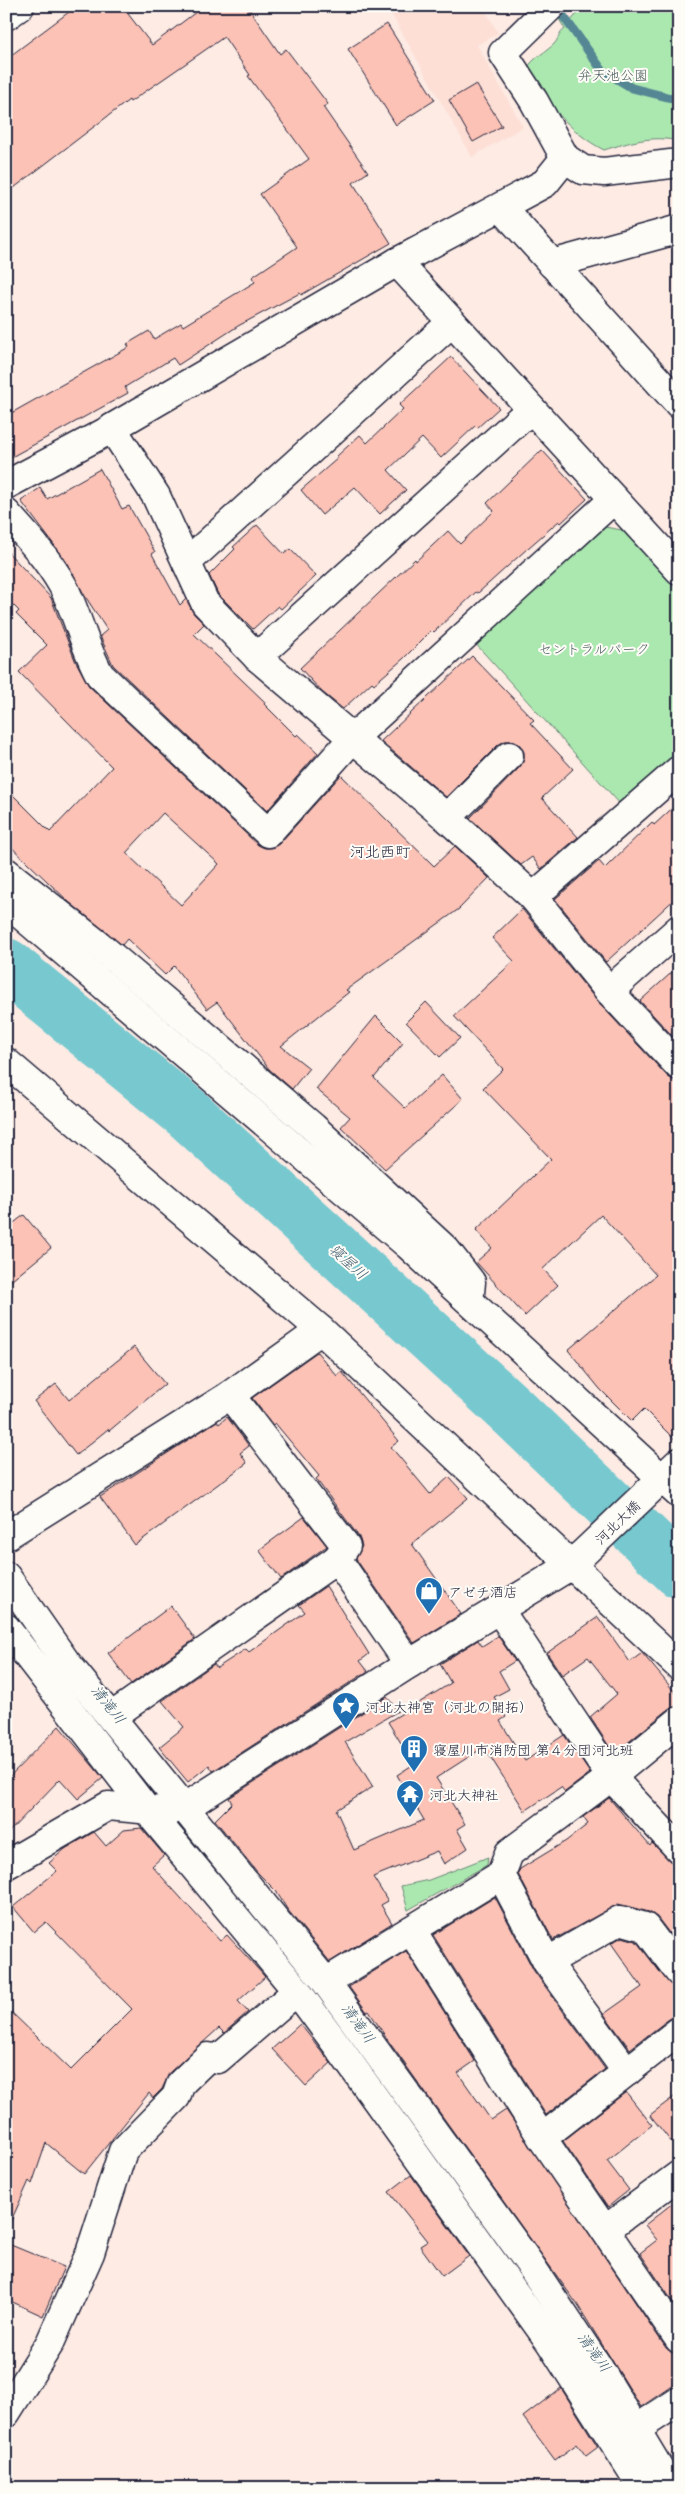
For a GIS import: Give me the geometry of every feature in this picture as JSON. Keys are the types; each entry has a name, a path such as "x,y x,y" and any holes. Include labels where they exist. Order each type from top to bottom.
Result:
{"street":[{"path":"6,16 20,6"},
{"path":"551,6 503,53 534,101 565,158 583,170 604,172 679,163"},
{"path":"565,158 546,183 397,262 112,428 156,496 205,603 256,657 447,818 533,897 609,991 679,1066"},
{"path":"502,208 679,404"},
{"path":"552,264 676,230 679,232"},
{"path":"397,262 679,570"},
{"path":"187,562 452,322"},
{"path":"256,657 531,409"},
{"path":"6,485 117,426"},
{"path":"6,514 29,538 60,582 90,657 100,675 268,833 353,738 614,499"},
{"path":"447,818 508,756"},
{"path":"533,897 679,770"},
{"path":"6,872 100,946 313,1127 446,1250 471,1282 470,1301"},
{"path":"6,902 408,1245 668,1480"},
{"path":"609,991 679,929"},
{"path":"6,1062 321,1330 575,1561 679,1666"},
{"path":"6,1536 230,1394 321,1330"},
{"path":"111,1717 337,1560 346,1546 230,1394"},
{"name":"河北大橋","path":"184,1808 409,1664 500,1611 575,1561 668,1480"},
{"path":"337,1560 409,1664"},
{"path":"6,1576 66,1662 326,1982 529,2262 636,2428 671,2488"},
{"path":"500,1611 611,1777 679,1849"},
{"path":"6,1628 146,1809 297,1992 550,2342 643,2488"},
{"path":"326,1982 501,1876 509,1853 611,1777 679,1722"},
{"path":"6,1864 108,1806 162,1811 184,1808"},
{"path":"501,1876 547,1962 627,2072"},
{"path":"547,1962 620,1920 645,1927 679,1972"},
{"path":"411,1930 542,2138 679,2339"},
{"path":"6,2413 50,2343 90,2253 123,2151 176,2098 181,2083 208,2057 218,2059 297,1992"},
{"path":"542,2138 679,2031"},
{"path":"605,2230 679,2175"},
{"path":"614,2444 679,2401"}],"shaded area":[{"path":"387,6 483,6 498,33 477,45 523,127 472,157"}],"green space":[{"name":"弁天池公園","path":"551,6 555,6 567,25 584,6 679,6 679,141 650,139 604,150 580,135 560,116 527,69 533,61 555,43 565,29"},
{"name":"セントラルパーク","path":"605,527 622,530 679,592 679,752 621,805 474,642"},
{"path":"488,1857 487,1865 408,1910 401,1886 429,1880"}],"building":[{"path":"77,6 122,6 152,45 204,6 247,6 280,54 286,49 328,104 323,107 368,172 353,183 391,243 301,295 300,293 238,326 178,365 173,358 125,387 128,393 6,460 6,416 129,347 127,344 149,331 154,339 181,323 183,326 255,282 252,277 297,247 260,194 309,159 248,76 250,75 224,37 130,102 129,100 6,194 6,59"},
{"path":"387,24 435,100 396,125 348,49"},
{"path":"476,84 502,126 473,142 449,100"},
{"path":"451,357 499,408 477,428 475,426 441,458 422,438 388,470 406,490 380,514 355,487 322,515 301,490 338,458 337,456 360,435 367,443 403,409 399,405"},
{"path":"542,450 587,499 561,523 559,521 478,593 476,592 434,632 432,630 403,659 374,684 372,682 343,709 322,692 300,668 415,559 416,561 448,531 460,544 494,511 487,503"},
{"path":"100,469 122,509 129,506 155,552 152,554 180,605 186,599 194,614 204,624 194,634 265,702 264,704 296,736 298,734 318,753 267,811 113,665 100,636 107,630 64,558 21,501 40,488 47,499"},
{"path":"257,525 284,554 290,549 316,576 281,609 278,606 253,629 218,594 209,575 235,549 233,547"},
{"path":"6,550 51,598 75,660 89,686 258,845 272,848 279,844 341,775 434,866 455,846 489,878 459,909 346,990 349,992 281,1046 309,1068 292,1089 269,1069 217,1002 207,1009 174,966 165,975 127,939 122,945 69,902 6,842 6,788 50,832 112,767 19,672 47,645 16,614 19,611 6,598","holes":["163,813 219,864 181,905 126,853"]},
{"path":"472,656 534,720 530,723 573,769 542,798 578,837 541,869 532,857 521,865 470,818 520,767 524,760 524,752 520,745 513,741 505,741 498,745 446,797 381,741"},
{"path":"679,802 679,895 606,962 555,899 599,861 605,868 652,822 654,825"},
{"path":"522,909 598,1002 668,1077 679,1081 679,1444 644,1409 632,1421 600,1389 568,1350 656,1275 601,1215 543,1269 558,1285 525,1316 476,1262 492,1248 476,1230 551,1159 483,1088 503,1069 454,1016 514,961 492,938"},
{"path":"679,966 679,1043 640,1001"},
{"path":"426,1002 460,1038 440,1057 406,1022"},
{"path":"376,1016 403,1043 374,1078 405,1108 442,1075 463,1099 385,1169 341,1127 350,1117 316,1089"},
{"path":"24,1215 51,1248 6,1285 6,1229"},
{"path":"134,1347 165,1384 109,1431 108,1429 76,1455 34,1401 56,1384 69,1400"},
{"path":"317,1352 337,1376 342,1372 399,1441 391,1447 430,1494 449,1477 468,1498 412,1544 461,1614 414,1643 356,1559 362,1546 359,1537 316,1479 319,1476 275,1423 273,1425 252,1398"},
{"path":"227,1417 249,1446 240,1453 247,1463 135,1545 100,1497 217,1421 219,1424"},
{"path":"304,1517 327,1546 281,1579 259,1550"},
{"path":"326,1586 369,1654 360,1661 368,1671 213,1771 209,1765 188,1782 159,1747 184,1727 162,1701 214,1664 217,1668 246,1649 249,1652 305,1612 299,1605"},
{"path":"171,1606 195,1639 131,1684 108,1653"},
{"path":"598,1617 630,1662 642,1653 679,1697 679,1706 669,1709 614,1754 590,1717 617,1694 588,1657 562,1675 547,1653"},
{"path":"498,1636 515,1661 499,1671 509,1689 494,1697 506,1717 500,1721 525,1761 564,1735 590,1773 565,1792 561,1787 525,1811 484,1747 436,1778 465,1824 457,1829 468,1848 444,1864 437,1851 373,1877 388,1901 381,1905 392,1923 330,1962 287,1909 276,1891 258,1873 215,1820 232,1803 229,1798 387,1697 398,1711 345,1742 373,1787 336,1810 354,1850 424,1820 397,1775 414,1764 388,1722 451,1683 440,1664 478,1640 482,1646"},
{"path":"59,1726 103,1778 78,1799 60,1779 6,1835 6,1780"},
{"path":"609,1798 650,1846 652,1843 679,1868 679,1946 657,1917 649,1912 618,1904 553,1940 518,1874 520,1869 566,1841 588,1824 583,1817"},
{"path":"141,1828 164,1855 152,1866 220,1941 227,1935 265,1977 238,2001 248,2012 224,2033 219,2028 170,2072 162,2089 153,2098 149,2093 84,2174 46,2143 32,2184 29,2181 6,2232 6,2007 71,2070 132,2009 46,1922 34,1932 13,1907 57,1871 49,1863 65,1849 94,1832 106,1846 124,1830"},
{"path":"495,1897 534,1971 605,2069 546,2115 433,1935"},
{"path":"622,1937 636,1941 667,1981 679,1987 679,2016 669,2019 630,2049 604,2014 642,1987 611,1943"},
{"path":"406,1951 475,2061 458,2073 491,2120 506,2110 666,2348 672,2353 679,2354 679,2381 641,2407 577,2304 389,2042 369,2011 367,2012 349,1987"},
{"path":"300,2024 331,2063 306,2086 272,2049"},
{"path":"626,2092 652,2125 607,2161 629,2190 608,2207 563,2141"},
{"path":"679,2093 679,2152 650,2115"},
{"path":"411,2175 469,2256 442,2276 420,2246 428,2241 389,2192"},
{"path":"679,2198 679,2311 640,2253 657,2240 645,2225"},
{"path":"6,2243 64,2267 43,2316 6,2299"},
{"path":"561,2388 598,2447 586,2456 577,2444 555,2460 523,2417"}],"waterway":[{"path":"556,6 602,70 632,88 679,100"},
{"name":"寝屋川","path":"6,965 187,1113 510,1409 679,1571"}],"place":[{"name":"アゼチ酒店","path":"429,1615"},
{"name":"河北大神宮（河北の開拓）","path":"346,1730"},
{"name":"寝屋川市消防団 第４分団河北班","path":"414,1773"},
{"name":"河北大神社","path":"410,1818"}],"district":[{"name":"河北西町","path":"380,851"}],"water label":[{"name":"清滝川","path":"109,1704"},
{"name":"清滝川","path":"359,2023"},
{"name":"清滝川","path":"595,2352"}]}
